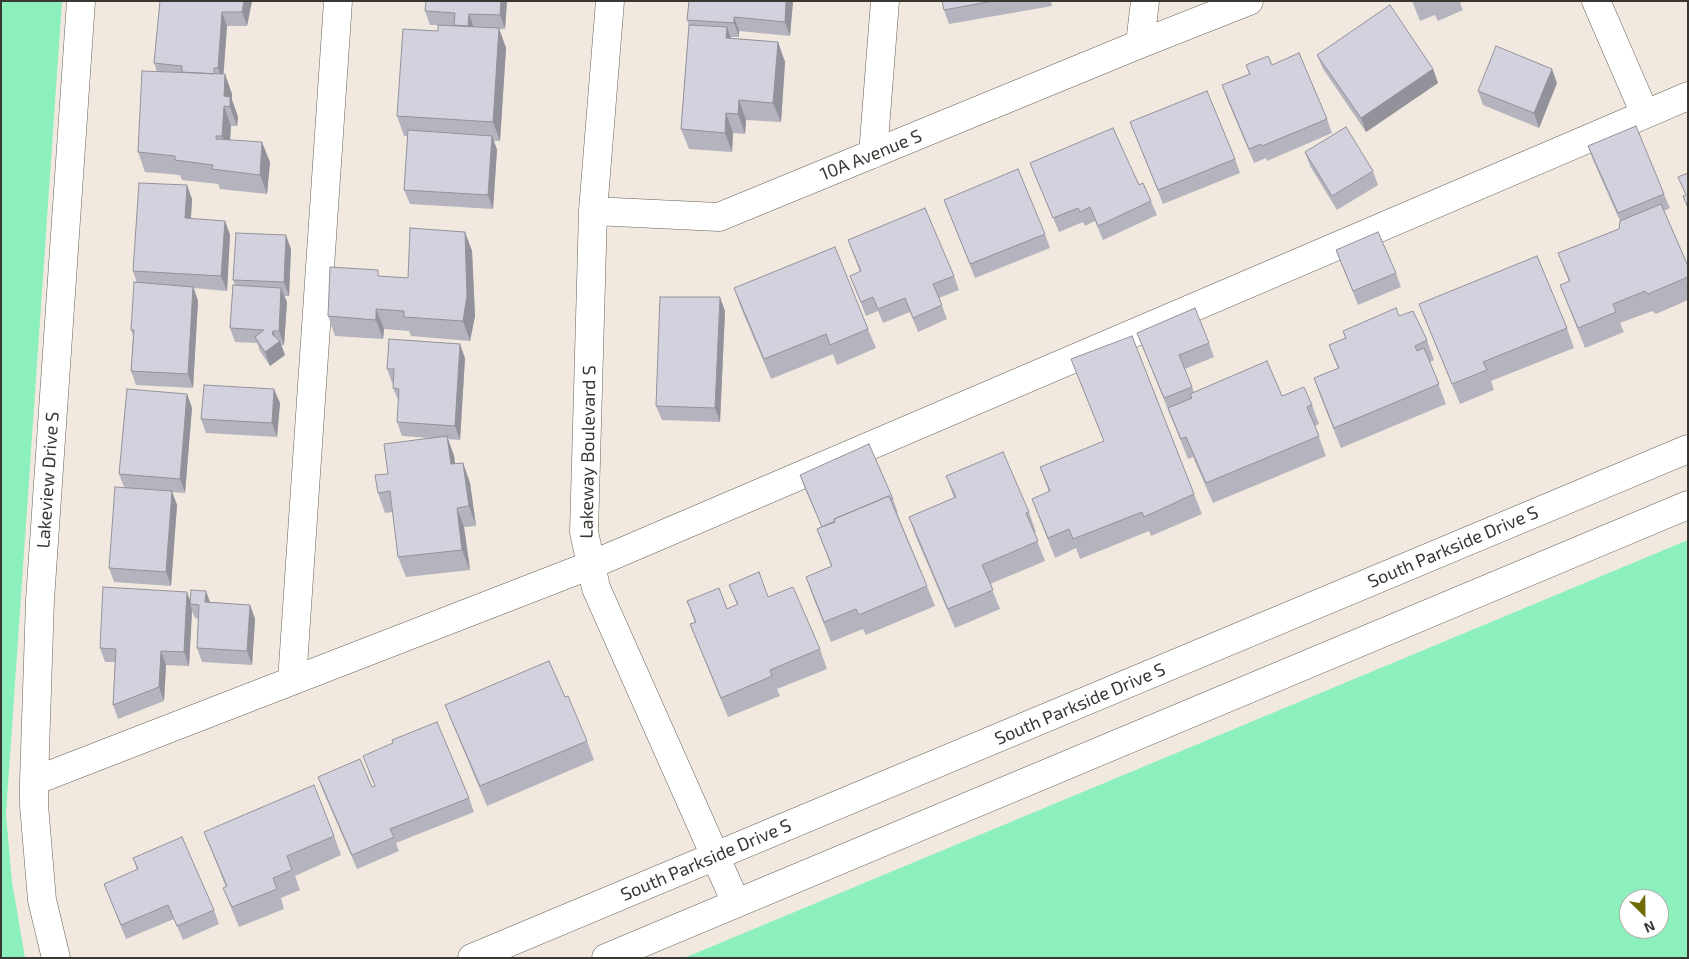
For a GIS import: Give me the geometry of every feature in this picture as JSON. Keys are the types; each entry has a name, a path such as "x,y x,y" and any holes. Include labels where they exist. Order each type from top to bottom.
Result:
{"street":[{"name":"Lakeview Drive S","path":"56,958 42,900 34,805 34,781 40,600 81,1"},
{"path":"292,681 338,1"},
{"name":"Lakeway Boulevard S","path":"610,1 593,211 584,532 596,588 736,903"},
{"path":"873,154 885,1"},
{"path":"1140,44 1145,1"},
{"name":"10A Avenue S","path":"593,211 719,217 1140,44 1250,1"},
{"path":"1596,1 1645,114"},
{"path":"34,781 591,565 1688,96"},
{"name":"South Parkside Drive S","path":"472,958 1688,449"},
{"path":"606,958 1688,505"}],"green space":[{"path":"1,1 62,1 6,814 12,882 25,958 1,958"},
{"path":"1688,540 1688,958 684,958"}],"building":[{"path":"160,1 244,1 242,12 222,12 218,68 214,68 214,74 182,72 182,66 154,63"},
{"path":"426,1 501,1 500,15 469,14 468,26 454,25 455,13 425,11"},
{"path":"689,1 786,1 785,22 734,17 734,23 687,20"},
{"path":"942,1 993,1 944,10"},
{"path":"1390,5 1433,69 1361,118 1317,55"},
{"path":"438,25 499,28 493,122 397,116 403,29 438,31"},
{"path":"689,25 727,27 726,38 778,42 773,103 739,100 738,114 726,113 725,133 681,129"},
{"path":"1496,46 1552,69 1534,113 1478,91"},
{"path":"1299,53 1327,119 1262,146 1261,144 1249,149 1222,85 1250,74 1246,65 1268,56 1272,65"},
{"path":"142,71 225,74 224,96 230,97 230,107 224,106 222,136 216,136 216,139 262,142 260,175 212,169 213,165 175,160 175,156 138,152"},
{"path":"1207,91 1235,159 1158,190 1130,122"},
{"path":"1636,126 1664,194 1618,213 1588,146"},
{"path":"1346,127 1373,171 1332,196 1305,152"},
{"path":"1113,128 1139,185 1143,183 1151,201 1098,226 1090,207 1080,212 1078,208 1053,218 1030,163"},
{"path":"408,130 492,136 488,195 404,190"},
{"path":"1018,169 1045,234 970,264 944,200"},
{"path":"1688,173 1688,208 1683,196 1686,195 1678,177"},
{"path":"139,183 187,185 185,218 225,221 221,276 133,271"},
{"path":"1661,204 1688,266 1688,277 1648,294 1645,291 1613,304 1616,312 1578,328 1560,285 1570,281 1558,253 1619,229 1620,221"},
{"path":"925,208 954,276 933,284 942,305 913,318 905,298 878,309 873,297 861,302 850,276 861,271 848,240"},
{"path":"410,228 465,232 467,296 463,321 404,317 404,311 376,309 376,320 328,316 330,267 378,270 378,276 408,278"},
{"path":"1378,232 1396,273 1353,291 1336,250"},
{"path":"236,233 286,235 284,282 233,280"},
{"path":"835,247 868,329 830,345 826,334 764,359 734,288"},
{"path":"1537,256 1567,328 1483,362 1487,370 1452,384 1419,304"},
{"path":"134,282 193,287 188,374 131,371 134,330 131,330"},
{"path":"233,285 281,288 279,331 273,331 272,334 280,341 265,352 255,337 264,330 230,328"},
{"path":"660,297 720,297 715,408 656,406"},
{"path":"1195,308 1209,343 1179,355 1192,387 1164,398 1137,333"},
{"path":"1396,308 1399,316 1413,311 1427,340 1415,346 1417,351 1424,348 1439,384 1334,428 1314,378 1339,368 1329,345 1346,338 1343,331"},
{"path":"1132,336 1194,494 1144,517 1142,512 1073,539 1069,529 1048,538 1032,499 1050,491 1040,467 1104,441 1071,359"},
{"path":"389,339 460,344 455,426 397,422 399,389 393,388 394,369 387,369"},
{"path":"1267,361 1282,396 1304,387 1312,405 1307,407 1319,436 1206,483 1186,437 1181,439 1168,408 1192,398 1190,394"},
{"path":"204,385 274,389 272,423 201,419"},
{"path":"127,389 187,394 180,479 119,474"},
{"path":"447,436 451,464 463,463 469,506 457,508 462,550 398,557 390,491 378,493 375,475 388,474 384,444"},
{"path":"869,444 893,499 889,496 834,519 835,522 822,527 800,475"},
{"path":"1003,452 1029,512 1026,513 1038,541 982,565 993,590 948,609 909,517 956,497 946,476"},
{"path":"115,487 172,491 166,572 109,568"},
{"path":"889,496 927,586 859,615 856,609 824,622 806,577 832,566 817,529 835,521 834,519"},
{"path":"759,572 768,597 793,587 820,649 770,670 772,676 721,698 690,624 696,622 687,601 719,588 727,609 738,604 729,585"},
{"path":"103,587 187,592 184,652 161,651 159,687 113,705 116,649 100,648"},
{"path":"191,590 206,591 205,602 250,605 247,651 197,648 199,605 190,604"},
{"path":"549,661 565,697 568,696 587,741 480,786 445,705"},
{"path":"437,722 469,798 390,829 394,837 352,855 318,777 360,759 372,787 375,786 363,756 393,743 392,740"},
{"path":"314,785 334,836 287,856 292,870 273,878 277,889 232,907 223,888 227,886 204,832"},
{"path":"182,837 214,910 177,926 168,905 121,925 104,884 138,869 133,858"}]}
